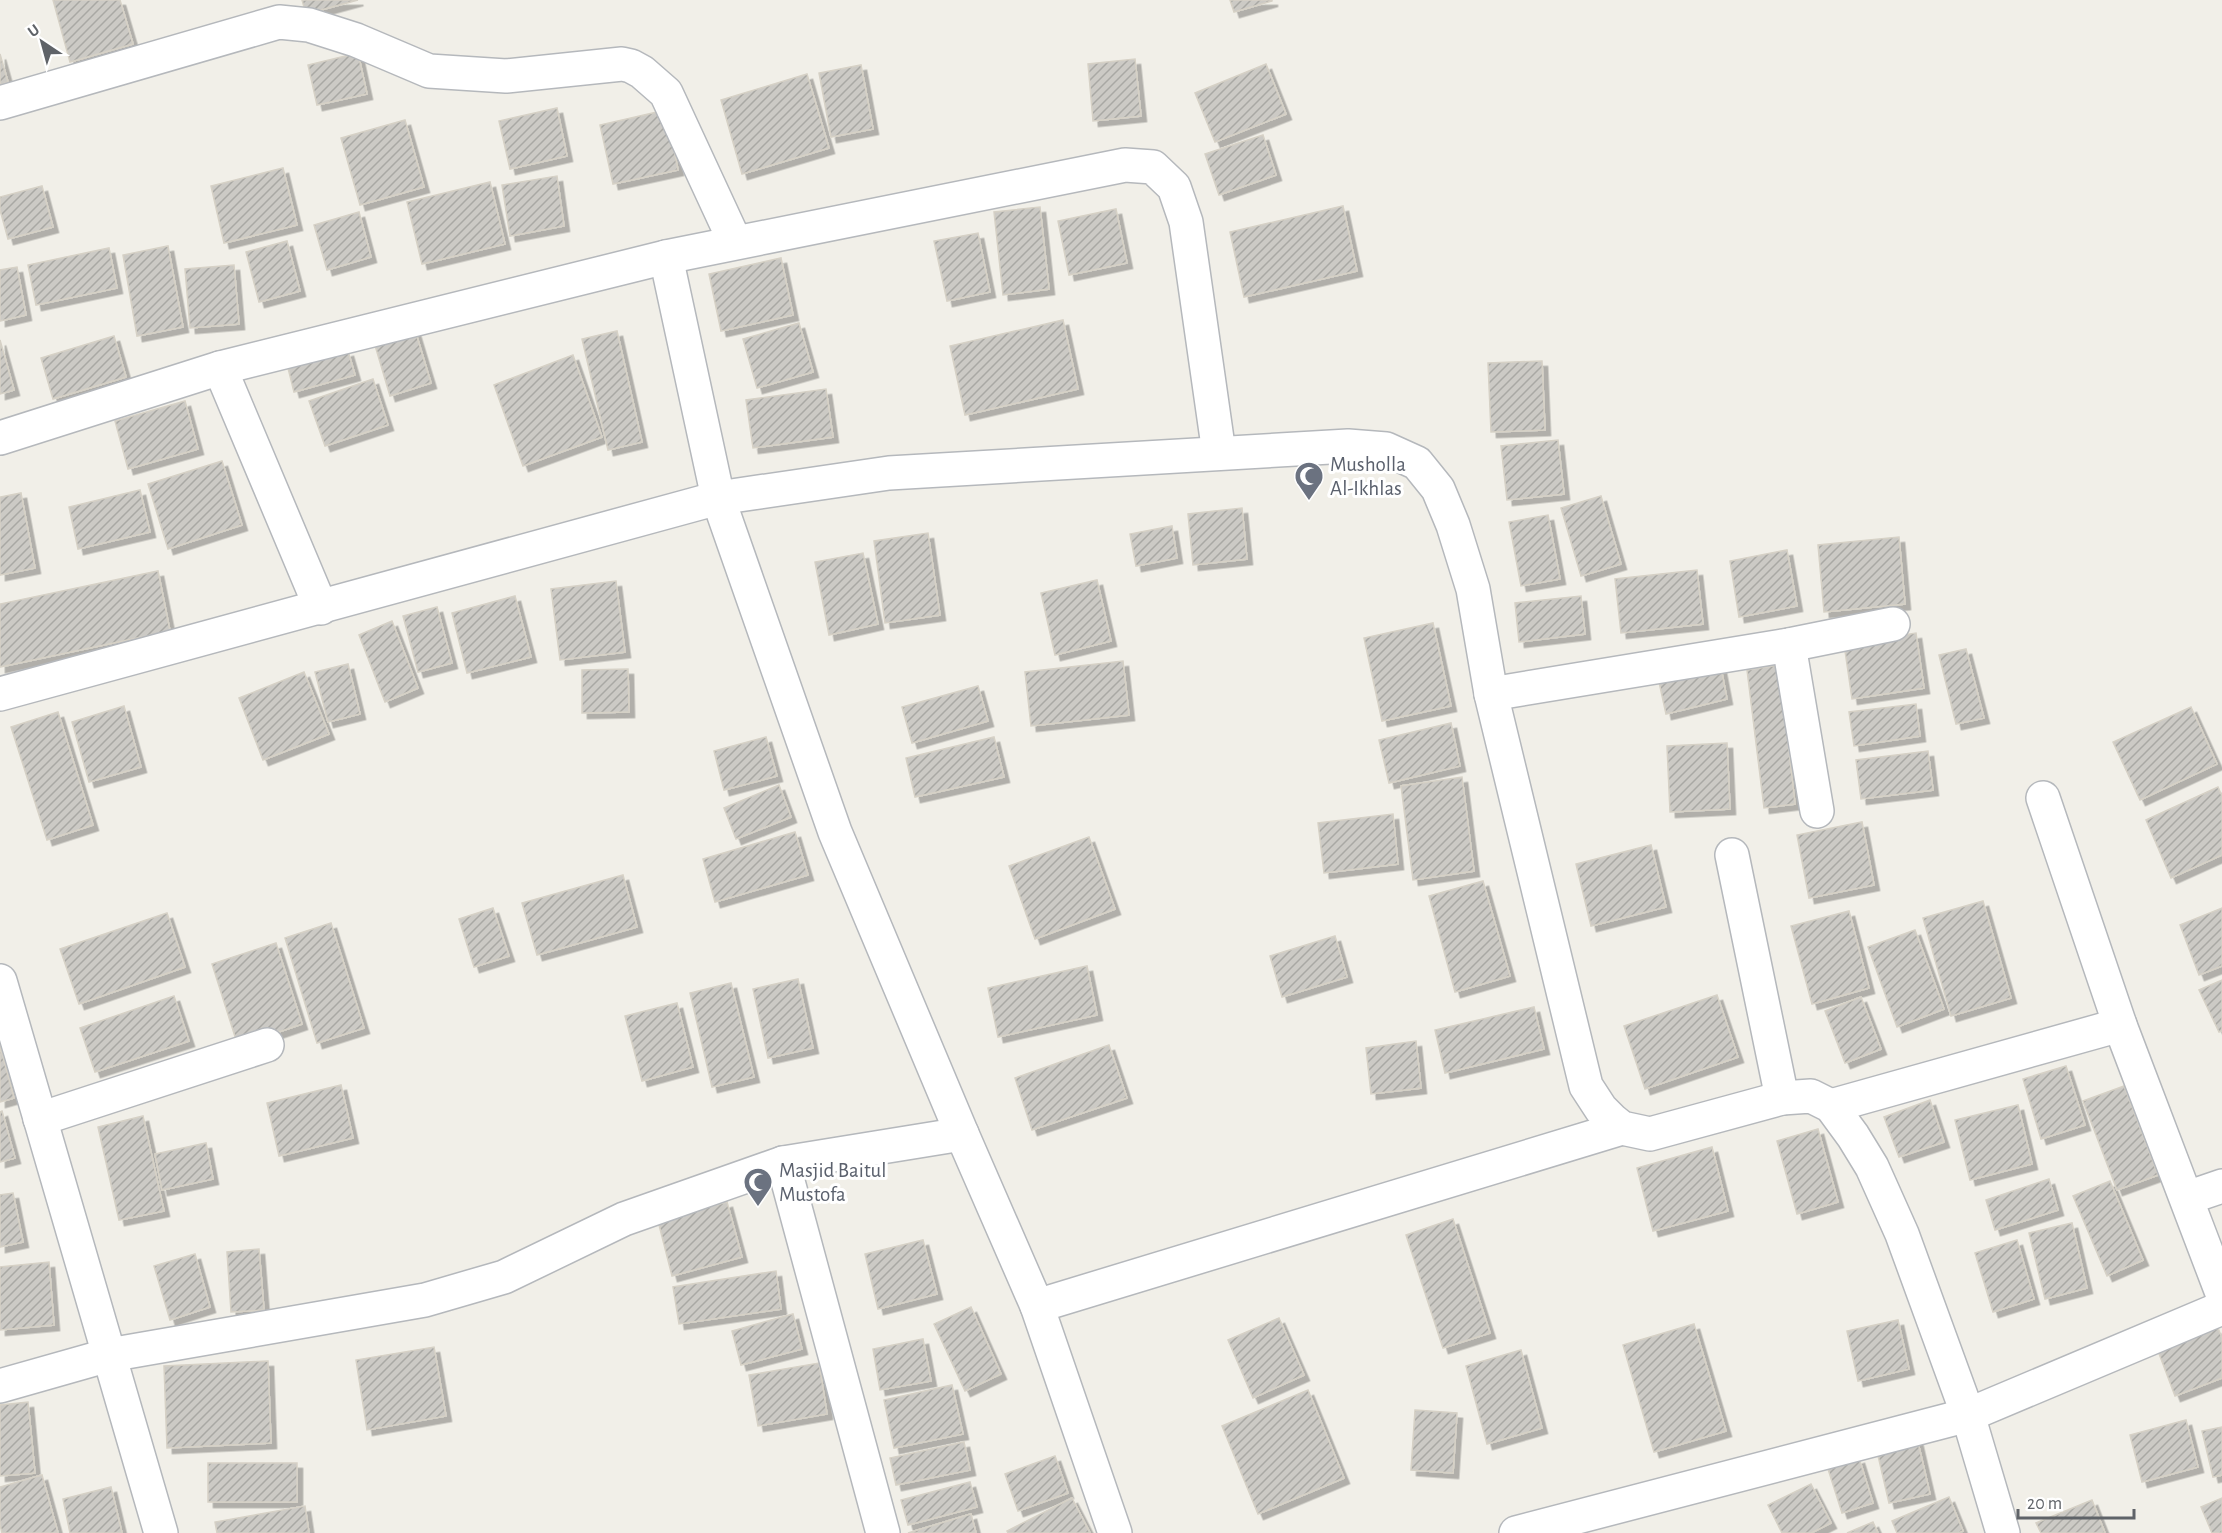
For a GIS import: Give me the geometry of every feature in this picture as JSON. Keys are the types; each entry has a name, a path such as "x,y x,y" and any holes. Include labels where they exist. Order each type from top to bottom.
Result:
{"street":[{"path":"0,103 279,22 309,25 356,40 429,71 506,76 622,64 642,72 666,93 735,243"},
{"path":"0,438 220,368 666,257 1125,165 1153,167 1173,187 1186,222 1219,453"},
{"path":"666,257 718,498 835,832 1037,1306 1115,1533"},
{"path":"220,368 321,608"},
{"path":"0,694 718,498 889,473 1348,446 1386,449 1416,463 1438,489 1453,525 1473,589 1491,694 1586,1086 1601,1110 1622,1128 1650,1134 1782,1098 1811,1096 1831,1106 1854,1136 1872,1167 1902,1234 1968,1415 2003,1533"},
{"path":"1491,694 1789,645 1893,624"},
{"path":"1789,645 1817,811"},
{"path":"2043,798 2120,1025 2222,1293"},
{"path":"1732,855 1782,1098"},
{"path":"0,981 160,1533"},
{"path":"1831,1106 2120,1025"},
{"path":"40,1119 267,1045"},
{"path":"1037,1306 1622,1128"},
{"path":"0,1386 110,1355 425,1300 504,1277 624,1219 783,1163 962,1134"},
{"path":"783,1163 883,1533"},
{"path":"2187,1198 2222,1186"},
{"path":"1516,1533 1968,1415 2222,1308"}],"building":[{"path":"53,0 120,0 133,44 70,62"},
{"path":"302,0 358,0 306,14"},
{"path":"1230,0 1272,0 1272,1 1234,12"},
{"path":"358,53 367,94 317,105 308,65"},
{"path":"0,54 8,82 0,85"},
{"path":"1135,59 1141,116 1093,121 1088,64"},
{"path":"1266,64 1286,114 1215,142 1195,93"},
{"path":"861,65 873,129 831,137 819,73"},
{"path":"807,74 829,148 742,174 721,100"},
{"path":"557,108 567,156 510,169 499,121"},
{"path":"666,110 678,170 613,184 600,125"},
{"path":"405,120 424,187 360,205 341,138"},
{"path":"1263,135 1276,175 1219,195 1205,154"},
{"path":"283,168 297,225 224,243 211,186"},
{"path":"557,176 564,226 510,236 502,185"},
{"path":"490,182 505,244 422,264 407,202"},
{"path":"42,186 53,227 8,239 0,210 0,197"},
{"path":"1343,206 1357,271 1244,297 1230,232"},
{"path":"1040,207 1049,289 1003,295 994,212"},
{"path":"1116,209 1127,263 1069,275 1058,221"},
{"path":"359,212 371,257 327,270 314,225"},
{"path":"978,233 990,292 947,301 934,241"},
{"path":"287,241 300,291 259,302 246,252"},
{"path":"168,246 183,327 137,336 123,255"},
{"path":"109,248 117,288 36,305 28,265"},
{"path":"781,258 793,315 721,331 709,274"},
{"path":"234,265 239,324 190,328 185,269"},
{"path":"17,267 26,315 0,321 0,270"},
{"path":"1063,320 1078,389 965,415 950,346"},
{"path":"799,323 813,372 757,388 743,339"},
{"path":"415,330 431,383 390,396 374,342"},
{"path":"617,331 642,442 608,450 582,339"},
{"path":"114,336 126,377 53,399 41,358"},
{"path":"0,340 14,390 0,394"},
{"path":"348,351 355,375 294,392 288,368"},
{"path":"573,355 602,437 523,466 494,385"},
{"path":"1542,361 1545,430 1491,432 1488,363"},
{"path":"373,379 388,425 325,446 309,401"},
{"path":"826,389 833,437 753,448 746,400"},
{"path":"185,401 198,449 128,469 115,421"},
{"path":"1558,440 1564,494 1507,500 1501,446"},
{"path":"222,461 242,525 168,549 148,484"},
{"path":"140,490 150,532 78,549 69,507"},
{"path":"21,493 35,568 0,575 0,497"},
{"path":"1601,496 1621,564 1581,576 1561,508"},
{"path":"1242,508 1247,559 1193,565 1188,514"},
{"path":"1548,515 1560,579 1521,586 1509,522"},
{"path":"1172,526 1177,558 1136,566 1130,534"},
{"path":"928,533 940,615 885,623 874,541"},
{"path":"1899,537 1905,604 1824,612 1818,545"},
{"path":"1787,550 1797,606 1739,617 1730,561"},
{"path":"863,553 878,624 829,635 815,562"},
{"path":"1697,570 1703,624 1621,633 1615,579"},
{"path":"158,571 170,631 0,667 0,604"},
{"path":"1097,580 1111,641 1055,655 1041,593"},
{"path":"616,581 625,652 560,660 551,589"},
{"path":"515,596 531,657 467,673 452,613"},
{"path":"1581,596 1585,634 1519,642 1515,603"},
{"path":"437,607 452,663 418,672 403,616"},
{"path":"392,621 418,688 385,702 359,635"},
{"path":"1433,623 1451,706 1382,721 1364,638"},
{"path":"1916,633 1924,688 1852,699 1844,644"},
{"path":"1966,649 1984,718 1956,724 1939,655"},
{"path":"1123,661 1129,715 1031,726 1025,672"},
{"path":"348,664 360,714 328,722 315,672"},
{"path":"1779,665 1795,804 1764,808 1747,670"},
{"path":"1721,668 1727,699 1666,714 1659,682"},
{"path":"628,669 629,712 582,713 582,670"},
{"path":"304,672 329,734 263,760 239,698"},
{"path":"978,686 988,721 912,743 902,707"},
{"path":"1916,704 1920,736 1854,746 1849,712"},
{"path":"124,706 141,767 89,782 72,722"},
{"path":"2191,707 2217,764 2140,800 2113,742"},
{"path":"58,712 93,825 47,840 11,727"},
{"path":"1451,723 1460,766 1389,783 1379,740"},
{"path":"766,737 777,776 724,790 714,751"},
{"path":"994,737 1004,777 915,797 906,758"},
{"path":"1727,743 1730,809 1670,812 1667,746"},
{"path":"1928,751 1933,790 1861,799 1856,760"},
{"path":"1462,777 1474,871 1413,880 1401,786"},
{"path":"779,785 791,817 736,839 724,808"},
{"path":"2218,787 2222,796 2222,855 2171,878 2146,820"},
{"path":"1393,814 1398,864 1324,873 1318,823"},
{"path":"1862,822 1874,885 1809,898 1797,835"},
{"path":"795,832 808,875 715,902 703,859"},
{"path":"1089,837 1115,909 1035,939 1009,866"},
{"path":"1651,845 1666,907 1591,926 1576,864"},
{"path":"623,875 637,927 537,955 522,903"},
{"path":"1483,881 1510,976 1455,992 1429,896"},
{"path":"1983,901 2011,998 1951,1016 1923,918"},
{"path":"493,908 509,956 474,967 459,919"},
{"path":"2222,908 2222,966 2199,975 2180,925"},
{"path":"1849,911 1869,988 1812,1004 1791,926"},
{"path":"167,913 185,967 79,1004 60,949"},
{"path":"331,923 364,1028 317,1043 285,938"},
{"path":"1915,930 1944,1009 1897,1027 1868,947"},
{"path":"1335,936 1347,977 1282,997 1270,956"},
{"path":"276,943 302,1024 238,1046 212,964"},
{"path":"1087,966 1097,1015 998,1037 988,988"},
{"path":"798,979 813,1048 768,1058 753,989"},
{"path":"2222,980 2222,1031 2219,1032 2199,990"},
{"path":"731,983 754,1077 712,1087 690,993"},
{"path":"1717,995 1738,1057 1645,1089 1624,1026"},
{"path":"174,996 189,1041 95,1072 80,1028"},
{"path":"1861,997 1881,1049 1845,1063 1825,1011"},
{"path":"677,1003 693,1067 642,1081 625,1016"},
{"path":"1534,1007 1544,1049 1445,1073 1435,1030"},
{"path":"1416,1041 1421,1088 1371,1094 1366,1048"},
{"path":"1109,1045 1127,1098 1032,1130 1015,1078"},
{"path":"0,1046 14,1098 0,1102"},
{"path":"2066,1066 2085,1125 2041,1139 2023,1079"},
{"path":"341,1085 353,1138 279,1156 267,1103"},
{"path":"2124,1086 2158,1175 2117,1190 2083,1101"},
{"path":"1930,1100 1944,1142 1899,1157 1884,1117"},
{"path":"2018,1105 2032,1164 1970,1180 1955,1120"},
{"path":"2,1111 15,1158 0,1162 0,1112"},
{"path":"143,1116 164,1211 119,1220 98,1127"},
{"path":"1818,1129 1838,1202 1797,1214 1777,1141"},
{"path":"206,1143 213,1179 162,1190 155,1154"},
{"path":"1712,1147 1728,1211 1653,1231 1637,1168"},
{"path":"2049,1179 2058,1210 1995,1230 1986,1200"},
{"path":"2110,1181 2143,1260 2107,1276 2073,1196"},
{"path":"13,1193 23,1242 0,1247 0,1195"},
{"path":"727,1202 742,1257 672,1276 658,1221"},
{"path":"1453,1219 1490,1333 1443,1348 1406,1235"},
{"path":"2072,1223 2087,1288 2045,1299 2029,1233"},
{"path":"923,1240 937,1294 878,1309 865,1254"},
{"path":"2017,1240 2034,1299 1993,1312 1975,1253"},
{"path":"259,1249 264,1310 231,1312 227,1252"},
{"path":"195,1254 210,1307 170,1320 154,1266"},
{"path":"49,1262 54,1325 0,1330 0,1267"},
{"path":"776,1271 781,1309 679,1324 673,1287"},
{"path":"971,1307 1001,1374 965,1391 934,1324"},
{"path":"793,1314 802,1349 741,1365 732,1331"},
{"path":"1279,1318 1304,1375 1253,1398 1228,1340"},
{"path":"1898,1320 1909,1369 1858,1381 1847,1331"},
{"path":"1694,1324 1726,1431 1654,1452 1623,1345"},
{"path":"2218,1328 2222,1338 2222,1378 2175,1396 2158,1351"},
{"path":"923,1339 931,1381 880,1390 873,1349"},
{"path":"434,1347 446,1416 367,1430 356,1360"},
{"path":"1521,1350 1542,1428 1487,1444 1466,1366"},
{"path":"268,1361 271,1443 167,1448 164,1366"},
{"path":"819,1363 827,1414 758,1426 749,1375"},
{"path":"952,1385 963,1434 894,1448 884,1400"},
{"path":"1308,1390 1344,1478 1258,1514 1222,1426"},
{"path":"28,1402 35,1473 0,1476 0,1405"},
{"path":"1415,1410 1457,1413 1453,1473 1411,1470"},
{"path":"2186,1420 2198,1467 2142,1482 2130,1435"},
{"path":"2222,1427 2222,1475 2213,1477 2202,1431"},
{"path":"1917,1438 1930,1494 1889,1503 1876,1447"},
{"path":"964,1442 970,1470 896,1485 890,1458"},
{"path":"1055,1456 1068,1493 1018,1511 1005,1474"},
{"path":"1859,1458 1873,1503 1842,1513 1828,1469"},
{"path":"208,1463 297,1463 297,1502 208,1502"},
{"path":"42,1475 58,1533 2,1533 0,1487"},
{"path":"970,1482 977,1507 908,1525 901,1500"},
{"path":"1811,1484 1831,1523 1811,1533 1782,1533 1768,1505"},
{"path":"111,1487 122,1533 70,1533 63,1499"},
{"path":"1949,1497 1963,1531 1958,1533 1897,1533 1892,1521"},
{"path":"1072,1498 1090,1533 1008,1533 1007,1531"},
{"path":"2222,1498 2222,1533 2212,1533 2201,1507"},
{"path":"2092,1500 2105,1533 2041,1533 2036,1523"},
{"path":"305,1506 309,1533 217,1533 215,1522"},
{"path":"971,1514 976,1533 908,1533"},
{"path":"1873,1522 1878,1533 1847,1533"}],"place":[{"name":"Musholla Al-Ikhlas","path":"1309,502"},
{"name":"Masjid Baitul Mustofa","path":"758,1208"}]}
